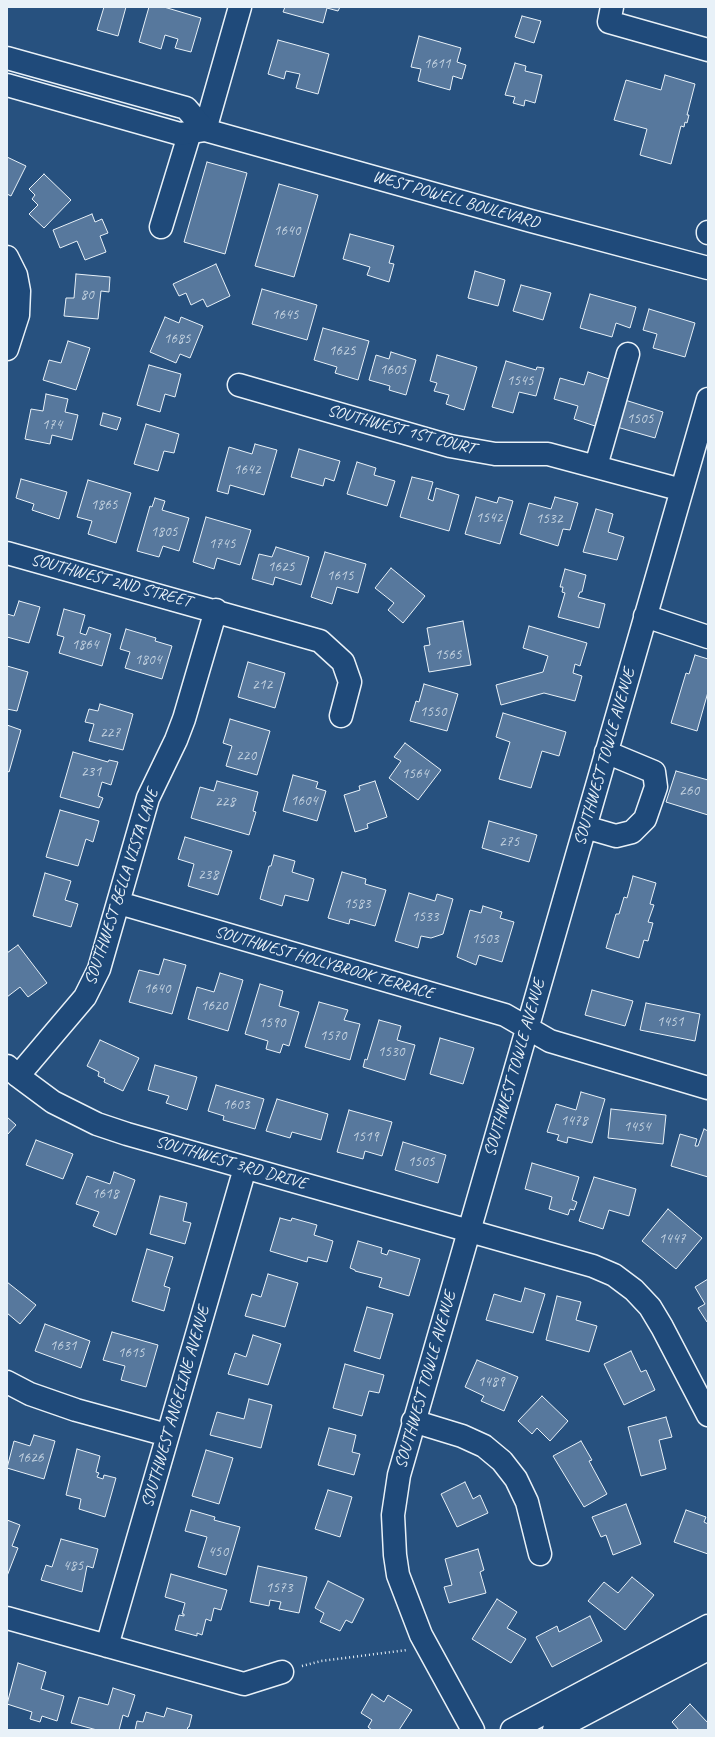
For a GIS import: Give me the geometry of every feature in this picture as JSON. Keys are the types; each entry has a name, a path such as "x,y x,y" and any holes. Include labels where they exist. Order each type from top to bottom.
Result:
{"street":[{"path":"161,228 198,131 240,7"},
{"path":"612,7 609,22 708,50"},
{"path":"7,58 186,108 198,131"},
{"name":"WEST POWELL BOULEVARD","path":"7,85 180,134 198,131 708,268"},
{"path":"7,257 16,275 19,291 18,315 7,349"},
{"path":"596,466 628,354"},
{"name":"SOUTHWEST 1ST COURT","path":"239,385 450,446 495,454 548,454 682,490"},
{"name":"SOUTHWEST TOWLE AVENUE","path":"473,1730 412,1614 398,1575 393,1537 393,1515 399,1475 413,1421 682,490 700,459 708,399"},
{"name":"SOUTHWEST 2ND STREET","path":"7,552 216,610 320,641 343,662 350,682 341,716"},
{"name":"SOUTHWEST BELLA VISTA LANE","path":"12,1071 68,1019 88,992 99,969 148,798 176,740 184,719 216,610"},
{"path":"646,616 708,637"},
{"path":"585,827 616,836 632,832 645,819 656,786 654,772 606,752"},
{"name":"SOUTHWEST HOLLYBROOK TERRACE","path":"119,903 505,1016 550,1041 708,1088"},
{"name":"SOUTHWEST 3RD DRIVE","path":"12,1071 53,1102 97,1124 126,1134 593,1266 614,1275 634,1290 650,1307 708,1415"},
{"name":"SOUTHWEST ANGELINE AVENUE","path":"107,1646 245,1168"},
{"path":"7,1382 30,1394 76,1410 167,1435"},
{"path":"413,1421 484,1446 502,1461 516,1479 527,1502 540,1554"},
{"path":"7,1618 244,1684 282,1672"},
{"path":"512,1730 708,1626"},
{"path":"559,1729 708,1649"},
{"path":"534,1730 580,1704 604,1681"}],"path":[{"path":"282,1672 321,1661 428,1647"}],"building":[{"path":"104,7 126,7 118,36 97,30"},
{"path":"149,7 164,7 201,18 191,52 175,48 178,39 165,35 161,49 139,42"},
{"path":"285,7 340,7 338,11 327,8 323,23 283,12"},
{"path":"522,16 541,21 534,43 515,37"},
{"path":"419,36 461,48 457,62 466,65 462,79 453,76 450,90 418,81 421,69 411,67"},
{"path":"278,40 329,54 318,94 296,88 300,74 286,71 284,79 268,74"},
{"path":"515,63 526,66 525,71 542,75 535,103 525,100 524,106 513,103 515,97 505,95"},
{"path":"665,75 695,84 687,115 689,115 687,123 685,122 684,127 681,126 671,164 640,155 647,129 614,120 626,80 661,90"},
{"path":"7,157 26,166 11,196 7,194"},
{"path":"207,162 247,173 225,254 184,242"},
{"path":"44,174 71,200 44,228 29,214 38,205 32,199 35,195 29,189"},
{"path":"279,184 318,195 294,277 255,266"},
{"path":"92,214 95,222 102,219 108,233 100,236 106,252 85,260 77,241 60,248 53,230"},
{"path":"350,234 394,246 389,263 394,264 389,282 367,275 370,267 343,259"},
{"path":"216,264 230,296 207,307 203,299 191,305 186,293 179,296 173,284"},
{"path":"475,271 505,280 498,306 468,298"},
{"path":"76,274 110,277 109,292 101,291 98,319 64,316 66,298 74,298"},
{"path":"521,285 551,293 543,320 513,311"},
{"path":"262,289 317,305 307,340 252,324"},
{"path":"590,294 636,307 630,328 616,323 612,337 580,328"},
{"path":"649,309 695,323 685,357 653,348 657,334 643,330"},
{"path":"165,317 179,323 181,317 203,326 190,358 180,354 176,363 150,352"},
{"path":"323,328 369,341 358,380 335,373 337,367 314,360"},
{"path":"68,341 90,348 76,390 43,380 49,360 61,363"},
{"path":"391,352 416,360 406,395 389,390 390,386 369,380 376,355 389,359"},
{"path":"437,355 477,367 464,410 446,404 449,395 434,391 437,383 430,381"},
{"path":"506,361 536,370 537,367 544,368 536,396 519,392 513,413 492,407"},
{"path":"149,365 181,374 175,397 165,394 160,412 137,405"},
{"path":"588,372 609,379 595,426 574,419 578,406 554,399 560,378 584,385"},
{"path":"46,394 68,399 65,412 78,415 72,440 52,435 50,444 25,439 31,409 43,411"},
{"path":"625,400 663,412 655,438 617,427"},
{"path":"103,413 121,418 117,430 100,425"},
{"path":"146,424 179,434 174,453 164,451 158,471 134,464"},
{"path":"255,444 277,450 264,495 230,485 228,494 217,491 229,447 252,454"},
{"path":"299,449 340,461 334,481 325,478 323,486 291,477"},
{"path":"357,462 376,468 374,475 395,481 387,506 347,494"},
{"path":"412,477 433,482 428,499 433,501 436,488 459,495 449,531 400,517"},
{"path":"21,479 67,492 59,519 32,510 34,504 16,498"},
{"path":"88,480 131,493 116,543 88,534 92,521 77,517"},
{"path":"476,497 497,503 499,497 513,501 500,544 465,534"},
{"path":"555,497 578,503 570,530 563,529 558,546 520,534 529,503 551,509"},
{"path":"155,498 165,501 162,510 189,518 179,551 163,546 159,557 137,551 150,506 152,507"},
{"path":"596,509 613,514 608,532 624,537 617,560 583,552"},
{"path":"206,517 251,530 240,565 217,558 214,569 193,562"},
{"path":"276,547 309,557 301,585 275,577 273,585 252,579 259,554 272,557"},
{"path":"325,552 366,564 358,593 337,587 332,604 311,597"},
{"path":"391,568 425,596 403,623 388,610 394,603 375,588"},
{"path":"565,569 586,575 582,592 580,592 578,597 605,604 599,628 558,617 565,593 562,592 563,587 560,587"},
{"path":"19,601 40,607 29,643 7,637 7,614 14,616"},
{"path":"64,609 85,615 80,633 86,635 89,627 111,634 102,666 59,653 64,637 57,635"},
{"path":"463,621 471,665 429,672 424,646 430,645 427,628"},
{"path":"529,626 587,643 580,666 575,664 573,673 582,676 575,701 544,693 501,705 496,685 543,672 548,656 523,648"},
{"path":"126,629 156,638 155,641 172,646 162,679 125,668 130,652 120,649"},
{"path":"695,655 708,659 708,692 697,731 671,723 686,673 689,674"},
{"path":"248,662 285,673 275,708 238,697"},
{"path":"7,666 28,672 17,711 7,709"},
{"path":"424,684 458,694 447,731 410,721 416,701 419,702"},
{"path":"100,704 133,714 123,750 89,741 94,724 85,722 89,709 98,711"},
{"path":"503,713 566,732 559,756 542,751 531,788 499,779 510,742 496,737"},
{"path":"230,719 270,731 257,775 226,766 232,746 223,743"},
{"path":"7,725 21,730 9,772 7,771"},
{"path":"405,743 441,770 418,800 389,778 401,761 394,757"},
{"path":"73,752 108,762 109,760 118,762 111,785 102,782 98,796 103,798 99,808 60,797"},
{"path":"676,771 708,780 708,815 666,802"},
{"path":"293,775 318,782 316,788 326,791 317,821 283,811"},
{"path":"217,781 258,792 253,811 256,812 249,835 191,818 200,787 214,791"},
{"path":"375,781 387,817 367,824 368,828 355,832 344,795 360,790 359,786"},
{"path":"60,810 99,821 93,842 86,839 78,866 46,857"},
{"path":"489,821 537,835 529,862 482,848"},
{"path":"185,837 232,851 218,895 188,886 194,864 178,859"},
{"path":"274,855 295,861 292,872 314,879 308,901 285,895 282,906 260,899 269,866 271,866"},
{"path":"342,872 366,879 365,884 386,890 375,926 350,919 349,924 328,918"},
{"path":"45,873 71,881 65,900 78,904 71,927 33,916"},
{"path":"633,876 656,883 650,904 654,905 648,922 653,923 648,941 644,940 639,958 606,948 616,914 619,914 624,897 627,898"},
{"path":"409,893 435,901 437,894 453,899 443,934 431,938 421,936 418,948 395,941"},
{"path":"483,906 502,912 500,918 514,922 502,962 479,955 476,965 457,957 470,910 481,913"},
{"path":"18,945 47,983 28,997 20,987 7,997 7,953"},
{"path":"164,959 186,965 172,1014 129,1002 139,970 159,975"},
{"path":"220,973 243,980 228,1031 188,1019 197,987 214,992"},
{"path":"260,984 283,991 279,1006 299,1012 289,1046 283,1044 280,1053 266,1049 268,1041 245,1034"},
{"path":"592,990 633,1001 625,1026 585,1015"},
{"path":"319,1002 348,1010 344,1020 360,1024 350,1060 305,1047"},
{"path":"646,1003 700,1014 695,1041 640,1030"},
{"path":"379,1020 401,1026 397,1040 415,1045 405,1080 363,1067 365,1059 367,1060"},
{"path":"440,1038 474,1048 463,1084 430,1074"},
{"path":"100,1040 139,1058 123,1091 104,1082 105,1079 98,1076 99,1072 87,1066"},
{"path":"155,1065 197,1077 187,1110 166,1103 169,1096 148,1090"},
{"path":"216,1085 264,1099 255,1129 223,1120 224,1116 208,1111"},
{"path":"581,1092 605,1099 592,1143 568,1137 567,1143 557,1140 559,1135 547,1132 556,1104 576,1110"},
{"path":"277,1099 328,1114 321,1140 292,1132 290,1138 266,1131"},
{"path":"611,1109 666,1115 663,1144 608,1138"},
{"path":"349,1110 392,1122 382,1156 365,1151 363,1159 337,1152"},
{"path":"7,1117 16,1125 7,1135"},
{"path":"704,1129 708,1131 708,1177 671,1166 680,1134 697,1139 695,1146 698,1146"},
{"path":"36,1140 73,1154 63,1179 26,1165"},
{"path":"403,1142 446,1155 438,1183 395,1170"},
{"path":"532,1163 579,1177 572,1200 577,1202 574,1210 570,1209 568,1215 549,1209 552,1197 525,1189"},
{"path":"114,1172 135,1180 116,1235 93,1226 99,1212 76,1204 87,1176 110,1184"},
{"path":"594,1177 636,1189 629,1216 609,1210 603,1229 579,1221"},
{"path":"160,1196 187,1203 183,1221 191,1223 185,1244 150,1234"},
{"path":"668,1209 702,1238 676,1269 642,1241"},
{"path":"280,1218 291,1221 292,1218 317,1225 314,1235 333,1241 327,1262 308,1257 307,1262 270,1251"},
{"path":"358,1241 382,1248 381,1253 387,1255 389,1250 420,1259 409,1296 379,1287 382,1278 355,1271 350,1268"},
{"path":"147,1249 173,1257 164,1286 170,1288 164,1311 132,1301"},
{"path":"268,1274 298,1283 285,1327 245,1316 252,1294 261,1297"},
{"path":"708,1279 707,1322 698,1308 705,1304 695,1287"},
{"path":"7,1282 36,1305 20,1324 7,1313"},
{"path":"525,1288 545,1294 533,1333 486,1320 494,1294 521,1302"},
{"path":"557,1296 581,1302 576,1320 597,1326 589,1352 546,1340"},
{"path":"367,1307 393,1314 380,1359 354,1351"},
{"path":"45,1324 90,1341 81,1368 35,1351"},
{"path":"112,1332 158,1345 146,1387 121,1380 125,1366 103,1360"},
{"path":"253,1335 281,1344 268,1385 228,1374 235,1353 246,1357"},
{"path":"631,1351 641,1372 646,1370 655,1390 624,1405 604,1364"},
{"path":"477,1360 518,1377 504,1411 481,1401 484,1396 465,1387"},
{"path":"345,1364 384,1375 379,1393 369,1391 362,1416 333,1408"},
{"path":"542,1396 568,1421 550,1441 537,1428 532,1434 518,1421"},
{"path":"249,1399 272,1405 261,1448 210,1435 217,1412 244,1419"},
{"path":"666,1417 672,1437 659,1440 666,1469 641,1476 628,1427"},
{"path":"329,1428 356,1435 352,1452 360,1454 354,1475 318,1465"},
{"path":"34,1435 55,1441 44,1479 7,1468 14,1441 30,1446"},
{"path":"581,1441 592,1460 589,1461 607,1494 584,1507 553,1456"},
{"path":"77,1449 100,1456 96,1472 99,1473 97,1477 103,1479 104,1475 116,1478 105,1517 79,1509 81,1499 66,1495"},
{"path":"206,1450 233,1458 219,1504 192,1496"},
{"path":"465,1482 473,1499 480,1495 488,1513 457,1527 441,1494"},
{"path":"328,1490 352,1497 340,1537 315,1529"},
{"path":"626,1504 641,1544 613,1555 606,1535 601,1537 592,1517"},
{"path":"191,1510 215,1517 214,1520 240,1527 226,1575 198,1567 207,1537 185,1531"},
{"path":"686,1510 706,1517 704,1522 708,1524 708,1554 674,1542"},
{"path":"7,1520 20,1525 12,1546 18,1548 7,1576"},
{"path":"61,1539 98,1549 93,1568 87,1566 82,1592 41,1580 46,1565 52,1567"},
{"path":"478,1549 484,1570 480,1572 486,1593 449,1603 444,1587 452,1585 445,1559"},
{"path":"258,1566 307,1577 299,1613 279,1609 281,1602 270,1600 269,1606 250,1602"},
{"path":"171,1574 227,1590 221,1610 214,1608 211,1621 206,1619 202,1635 197,1633 197,1636 175,1630 179,1615 184,1616 184,1614 182,1614 185,1603 165,1597"},
{"path":"632,1577 654,1595 625,1630 588,1601 604,1582 618,1593"},
{"path":"328,1581 364,1599 352,1623 346,1620 340,1631 320,1622 324,1613 315,1608"},
{"path":"497,1599 517,1612 507,1628 526,1639 511,1663 472,1639"},
{"path":"590,1616 602,1641 552,1667 536,1637 557,1626 559,1632"},
{"path":"18,1663 46,1672 41,1689 64,1696 57,1721 42,1716 40,1722 30,1719 32,1712 7,1704"},
{"path":"113,1688 135,1695 128,1717 123,1715 119,1730 97,1730 71,1723 79,1697 108,1705"},
{"path":"372,1694 384,1702 388,1695 412,1710 399,1730 372,1730 368,1727 372,1720 361,1713"},
{"path":"690,1704 708,1723 708,1730 679,1730 672,1722"},
{"path":"167,1708 192,1715 187,1730 135,1730 137,1721 143,1722 146,1712 164,1717"}]}
